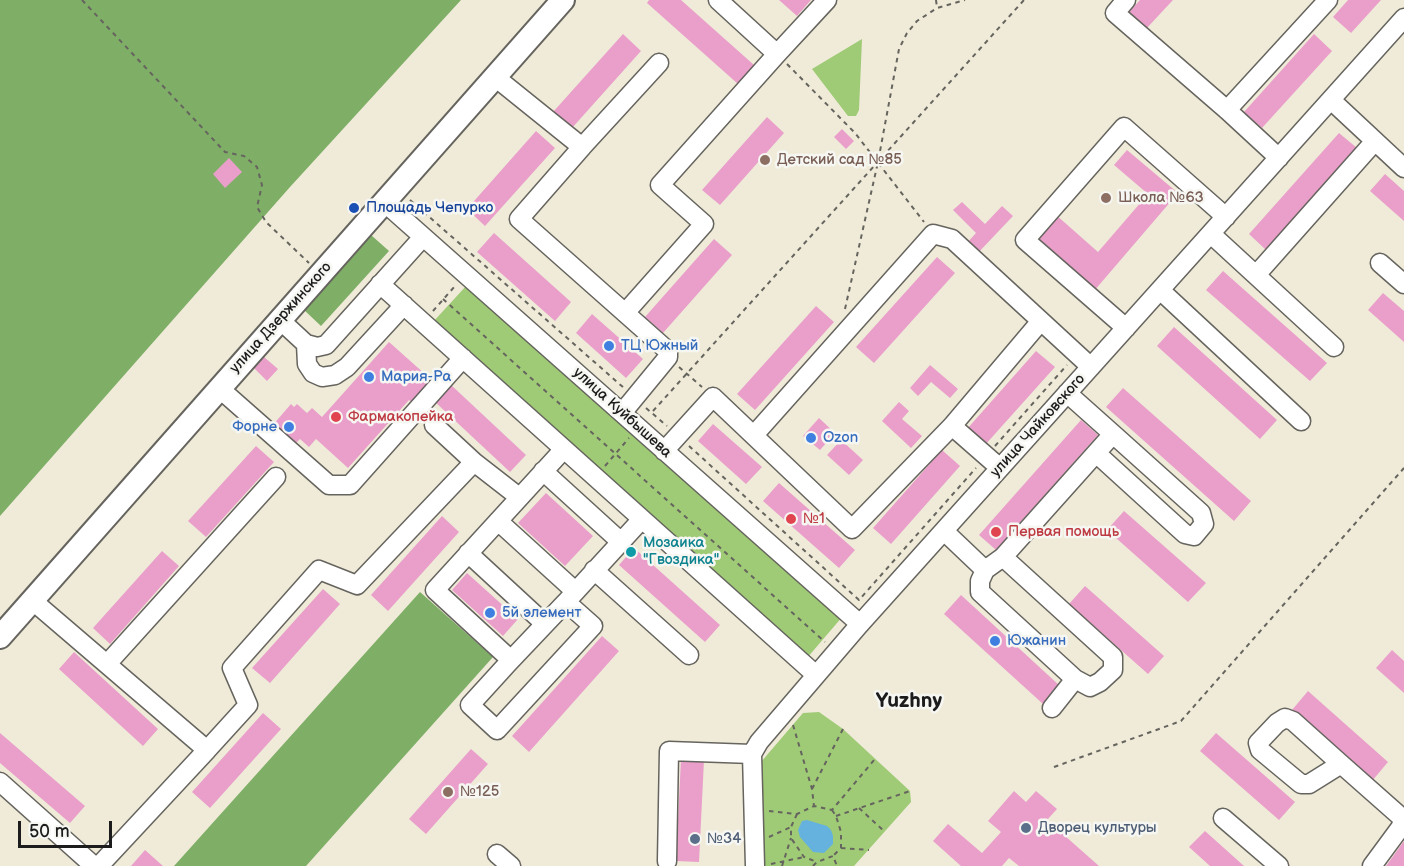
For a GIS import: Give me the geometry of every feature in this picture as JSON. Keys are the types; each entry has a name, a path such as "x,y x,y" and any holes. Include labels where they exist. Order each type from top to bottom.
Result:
{"main road":[{"name":"улица Дзержинского","path":"0,637 563,0"}],"street":[{"path":"718,0 777,54"},
{"path":"625,313 704,224 660,185 828,0"},
{"path":"1126,0 1115,13 1279,158"},
{"path":"1227,110 1328,0"},
{"name":"улица Чайковского","path":"752,754 860,624 1404,18"},
{"path":"622,413 668,357 668,351 519,219 659,63"},
{"path":"495,77 582,147"},
{"path":"1331,100 1404,168"},
{"path":"1126,328 1025,240 1124,127 1226,217"},
{"path":"1256,275 1375,141"},
{"name":"улица Куйбышева","path":"384,202 860,624"},
{"path":"754,435 933,234 952,239 1091,367"},
{"path":"1211,234 1334,347"},
{"path":"279,320 306,344 317,347 326,345 423,237"},
{"path":"1380,262 1404,284"},
{"path":"380,284 816,675"},
{"path":"1160,290 1301,421"},
{"path":"306,344 307,364 313,373 322,377 335,375 347,368 404,305"},
{"path":"664,451 713,397 852,530 952,426 1040,322"},
{"path":"219,388 328,484 350,485 463,358"},
{"path":"1067,393 1201,513 1204,524 1194,536 1185,534 1096,453"},
{"path":"434,424 474,462 519,497"},
{"path":"952,426 1000,468"},
{"path":"1003,557 1113,657 1113,670 1100,682 1090,687 1075,679 980,592 980,580 985,570 1003,557 1113,434"},
{"path":"511,660 435,590 564,449"},
{"path":"99,866 248,705 232,668 319,570 357,585 474,462"},
{"path":"543,471 621,542"},
{"path":"107,664 276,477"},
{"path":"498,521 571,597 593,626 498,730 470,705 571,597 642,519"},
{"path":"944,531 985,570"},
{"path":"468,553 545,624"},
{"path":"594,570 689,656"},
{"path":"33,601 207,750"},
{"path":"1052,708 1075,679"},
{"path":"667,864 669,751 752,754 755,866"},
{"path":"1341,764 1401,817 1403,822 1372,866"},
{"path":"1,786 94,866"},
{"path":"1223,818 1279,866"},
{"path":"497,854 511,866"}],"path":[{"path":"82,0 225,152 244,156 257,166 262,185 257,207 266,222 320,273"},
{"path":"936,0 937,8"},
{"path":"838,341 878,162 899,49 907,33 917,21 937,8 965,0"},
{"path":"595,477 1024,0"},
{"path":"777,54 855,134 933,234"},
{"path":"423,322 465,274"},
{"path":"443,299 837,652"},
{"path":"859,600 1077,354"},
{"path":"668,357 713,397"},
{"path":"1054,767 1181,721 1404,468"},
{"path":"793,724 812,789 814,806"},
{"path":"812,789 843,729"},
{"path":"832,810 875,759"},
{"path":"836,816 910,791"},
{"path":"762,810 797,814 814,806 832,810 841,832 842,848"},
{"path":"859,808 885,832"},
{"path":"782,866 791,838 791,827 797,814"},
{"path":"762,840 791,827"},
{"path":"791,838 804,857"},
{"path":"813,866 833,856 842,848 869,850"},
{"path":"833,856 837,866"},
{"path":"763,865 804,857 817,862"}],"green space":[{"path":"0,0 461,0 290,187 0,516"},
{"path":"862,39 859,110 856,116 848,116 812,69"},
{"path":"371,235 389,251 321,326 303,309"},
{"path":"467,285 843,616 807,658 433,322"},
{"path":"420,592 493,657 306,866 174,866"},
{"path":"819,712 843,729 910,791 911,802 854,866 764,866 761,762 803,713"}],"water":[{"path":"807,820 827,826 831,830 833,844 824,853 813,852 800,837 798,830 802,821"}],"building":[{"path":"649,0 681,0 754,65 738,84 647,3"},
{"path":"779,0 811,0 797,16"},
{"path":"1140,0 1173,0 1146,29 1128,13"},
{"path":"1348,0 1381,0 1351,33 1333,17"},
{"path":"623,34 641,51 572,128 553,112"},
{"path":"1314,34 1332,51 1262,128 1244,112"},
{"path":"767,117 784,133 720,205 702,190"},
{"path":"842,129 854,141 846,149 834,137"},
{"path":"536,131 555,148 485,226 467,209"},
{"path":"1339,133 1357,148 1266,250 1249,234"},
{"path":"1127,150 1178,193 1094,291 1033,239 1055,214 1098,252 1148,194 1114,165"},
{"path":"229,158 242,172 225,188 213,174"},
{"path":"1385,174 1404,191 1404,221 1370,191"},
{"path":"962,202 985,224 1002,206 1013,216 977,254 966,244 976,233 953,210"},
{"path":"494,233 571,302 555,321 477,252"},
{"path":"714,239 732,255 663,333 645,317"},
{"path":"937,257 955,273 874,363 856,347"},
{"path":"1223,271 1327,363 1310,381 1206,290"},
{"path":"1383,293 1404,311 1404,342 1368,310"},
{"path":"816,306 834,322 755,410 737,394"},
{"name":"ТЦ Южный","path":"592,314 643,359 626,378 576,333"},
{"path":"1174,327 1277,420 1260,439 1157,346"},
{"path":"389,342 435,383 415,405 409,400 348,468 316,439 309,447 300,439 294,445 272,426 291,404 294,407 297,404 307,413 312,408 322,417"},
{"path":"1036,351 1055,367 985,445 967,429"},
{"path":"264,357 278,369 267,381 254,368"},
{"path":"930,365 958,389 950,398 931,382 918,396 910,388"},
{"path":"450,384 526,455 510,472 434,401"},
{"path":"1123,388 1251,501 1234,521 1106,407"},
{"path":"899,402 909,411 902,419 922,436 911,448 882,421"},
{"path":"819,418 835,433 820,450 803,436"},
{"path":"1081,420 1098,435 996,550 979,535"},
{"path":"713,424 762,467 746,484 698,441"},
{"path":"841,440 863,460 849,475 827,455"},
{"path":"256,446 274,462 206,537 188,521"},
{"path":"942,450 960,466 891,544 873,528"},
{"path":"779,483 855,550 839,568 763,501"},
{"path":"546,493 593,536 565,566 518,523"},
{"path":"1124,511 1206,583 1188,602 1107,530"},
{"path":"442,516 459,532 388,611 371,595"},
{"path":"634,548 720,625 705,642 619,565"},
{"path":"162,551 179,566 110,644 93,628"},
{"path":"467,573 518,619 503,636 452,590"},
{"path":"1085,586 1164,656 1148,674 1069,604"},
{"path":"323,589 340,604 270,683 252,668"},
{"path":"961,595 1060,686 1043,704 944,614"},
{"path":"602,636 619,651 529,752 512,736"},
{"path":"1392,650 1404,661 1404,693 1376,668"},
{"path":"74,652 158,729 143,746 59,669"},
{"path":"1308,691 1388,762 1372,781 1292,710"},
{"path":"263,713 281,729 210,808 192,792"},
{"path":"0,733 85,806 70,823 0,763"},
{"path":"1216,733 1295,802 1279,820 1200,751"},
{"name":"№125","path":"471,749 488,764 426,834 409,819"},
{"path":"681,759 704,760 699,862 676,861"},
{"name":"Дворец культуры","path":"1014,791 1026,802 1036,791 1057,809 1047,820 1099,866 1019,866 1009,858 1002,866 961,866 933,841 948,824 982,853 1001,832 988,821"},
{"path":"1205,831 1244,866 1210,866 1189,847"},
{"path":"1404,841 1404,866 1386,866"},
{"path":"145,850 163,866 131,866"}],"place":[{"name":"Детский сад №85","path":"765,160"},
{"name":"Школа №63","path":"1106,198"},
{"name":"Площадь Чепурко","path":"354,208"},
{"name":"ТЦ Южный","path":"609,346"},
{"name":"Мария-Ра","path":"369,377"},
{"name":"Фармакопейка","path":"336,417"},
{"name":"Форне","path":"289,427"},
{"name":"Ozon","path":"811,438"},
{"name":"№1","path":"791,519"},
{"name":"Первая помощь","path":"996,532"},
{"name":"Мозаика \"Гвоздика\"","path":"631,552"},
{"name":"5й элемент","path":"490,613"},
{"name":"Южанин","path":"995,641"},
{"name":"№125","path":"448,792"},
{"name":"Дворец культуры","path":"1026,828"},
{"name":"№34","path":"695,839"}],"district":[{"name":"Yuzhny","path":"909,702"}]}
